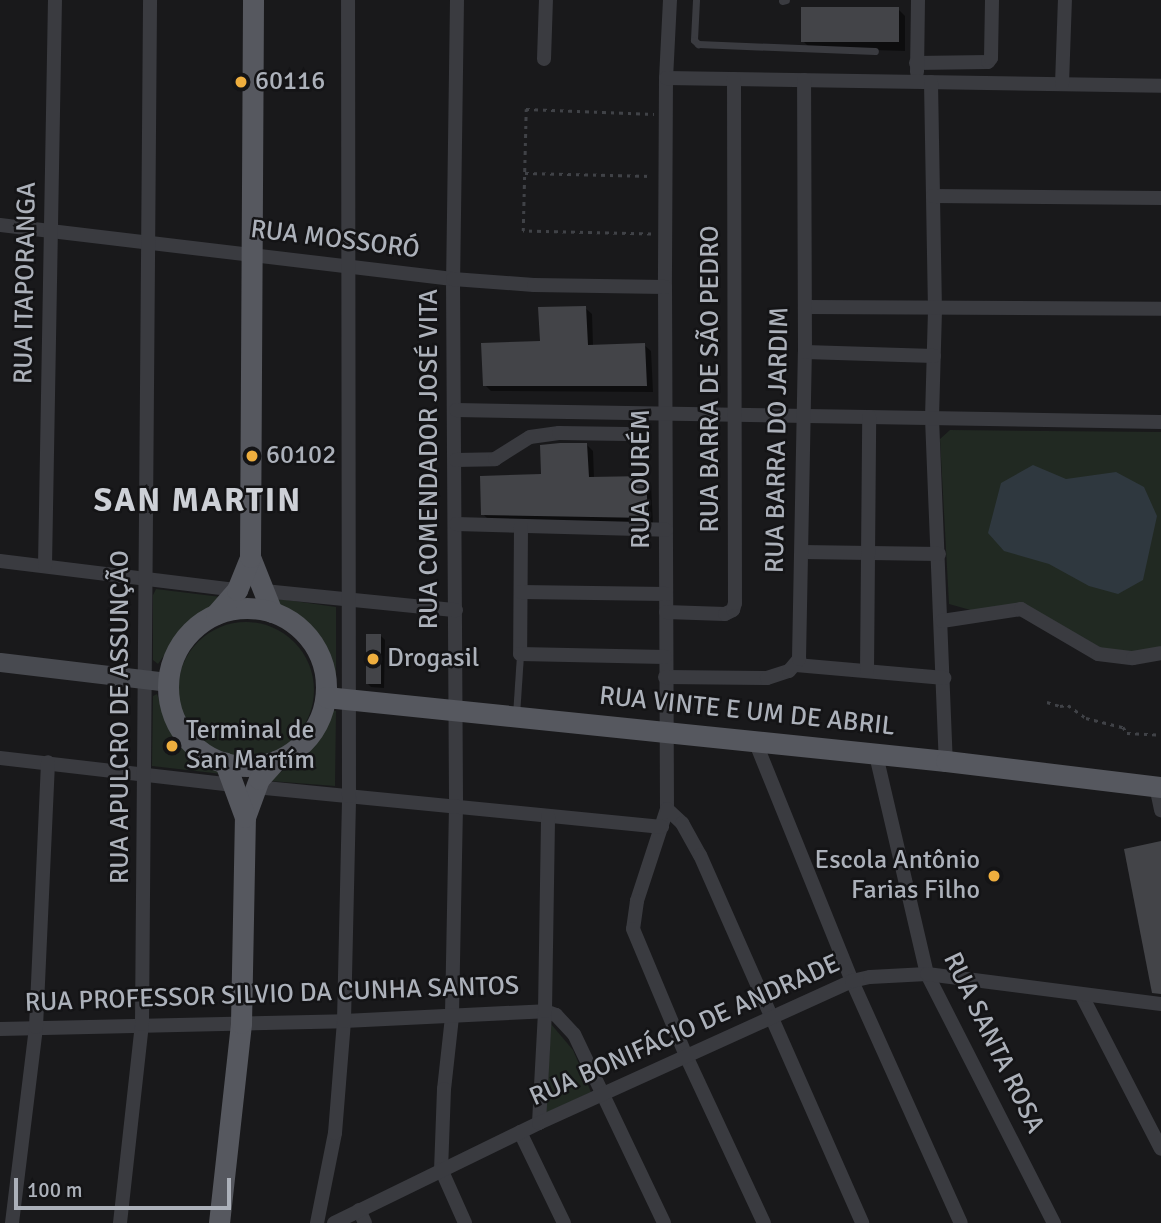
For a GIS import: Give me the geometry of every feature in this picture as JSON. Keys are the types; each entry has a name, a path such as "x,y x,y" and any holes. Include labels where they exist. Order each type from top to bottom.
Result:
{"main road":[{"path":"216,614 237,590 250,557 254,254 253,0"},
{"path":"250,557 272,612"},
{"path":"245,786 275,761 300,745 313,731 326,698 322,662 314,645 296,625 272,612 244,608 216,614 201,622 182,641 170,665 157,681 181,733 201,751 225,763 250,766 275,761"},
{"name":"RUA VINTE E UM DE ABRIL","path":"326,698 666,731 1158,786"},
{"path":"219,1223 241,1023 245,817 245,786 225,763"}],"street":[{"name":"RUA ITAPORANGA","path":"45,566 55,0"},
{"name":"RUA APULCRO DE ASSUNÇÃO","path":"120,1223 142,1024 146,774 157,681 146,580 150,0"},
{"path":"317,1223 335,1133 344,1021 349,796 348,0"},
{"name":"RUA COMENDADOR JOSÉ VITA","path":"441,1170 444,1089 452,1017 456,806 456,411 453,279 457,0"},
{"path":"544,59 546,0"},
{"name":"RUA OURÉM","path":"670,0 665,176 667,809 634,916 633,929 687,1058 764,1223"},
{"path":"918,0 916,63 924,82 933,196 935,310 932,418 946,761"},
{"path":"916,63 988,62 991,58 992,0"},
{"path":"1062,84 1065,0"},
{"path":"666,78 1161,86"},
{"name":"RUA BARRA DE SÃO PEDRO","path":"666,612 725,614 735,607 734,79"},
{"name":"RUA BARRA DO JARDIM","path":"796,664 800,650 805,352 804,80"},
{"path":"933,196 1161,198"},
{"name":"RUA MOSSORÓ","path":"0,225 150,244 347,264 453,279 534,285 665,287"},
{"path":"804,307 935,310 1161,309"},
{"path":"805,352 934,356"},
{"path":"456,411 666,412 1161,422"},
{"path":"867,671 869,417"},
{"path":"456,460 495,459 530,437 550,434 628,434"},
{"path":"456,524 666,530"},
{"path":"521,526 520,654 665,657"},
{"path":"802,551 939,554"},
{"path":"0,561 237,590"},
{"path":"264,591 456,610"},
{"path":"521,592 666,594"},
{"path":"942,621 1021,609 1098,654 1133,658 1161,653"},
{"path":"0,662 157,681"},
{"path":"665,677 766,678 781,674 796,664 944,678"},
{"path":"755,741 852,981 961,1223"},
{"name":"RUA SANTA ROSA","path":"876,755 927,974 1054,1223"},
{"path":"0,758 245,786 662,827"},
{"path":"12,1223 36,1027 48,762"},
{"path":"1158,786 1161,810"},
{"path":"667,809 691,838 862,1223"},
{"path":"538,1123 545,1011 548,816"},
{"name":"RUA BONIFÁCIO DE ANDRADE","path":"334,1223 362,1217 441,1170 538,1123 604,1096 852,981 927,974 1161,1004"},
{"path":"1081,994 1161,1149"},
{"path":"545,1011 570,1028 663,1223"},
{"name":"RUA PROFESSOR SILVIO DA CUNHA SANTOS","path":"0,1029 344,1021 545,1011"},
{"path":"520,1132 564,1223"},
{"path":"441,1170 465,1223"}],"lane":[{"path":"696,0 694,40 698,44 875,51"},
{"path":"516,716 520,654"}],"path":[{"path":"665,234 523,231 526,110 666,115"},
{"path":"524,173 665,176"},
{"path":"1047,702 1060,706 1068,705 1086,718 1123,727 1127,733 1161,735"}],"shaded area":[{"path":"950,430 1161,432 1161,647 1151,651 1108,652 1040,613 974,611 949,604 940,439"},
{"path":"1033,465 1066,479 1116,472 1144,487 1157,516 1143,580 1118,594 1089,586 1049,564 1004,551 988,533 1001,483"},
{"path":"156,589 221,597 220,603 182,630 158,664 153,660 153,595"},
{"path":"273,598 336,607 336,682 318,640 301,622 273,605"},
{"path":"246,622 272,628 294,642 308,664 314,690 308,716 294,738 272,752 246,758 220,752 198,738 184,716 178,690 184,664 198,642 220,628"},
{"path":"157,694 167,723 181,745 198,761 222,774 152,766 153,696"},
{"path":"331,710 336,711 335,786 270,781 311,747"},
{"path":"551,1024 573,1050 591,1092 546,1113"}],"building":[{"path":"801,7 899,7 899,42 801,42"},
{"path":"586,306 588,345 645,343 647,386 483,386 481,343 540,341 538,307"},
{"path":"587,443 589,477 646,476 648,518 481,515 480,476 541,474 540,445"},
{"name":"Drogasil","path":"366,634 381,634 381,684 366,684"},
{"path":"1161,841 1161,994 1152,993 1124,849"}],"place":[{"name":"60116","path":"241,82"},
{"name":"60102","path":"252,456"},
{"name":"Drogasil","path":"373,659"},
{"name":"Terminal de San Martím","path":"172,746"},
{"name":"Escola Antônio Farias Filho","path":"994,876"}],"district":[{"name":"SAN MARTIN","path":"198,501"}]}
